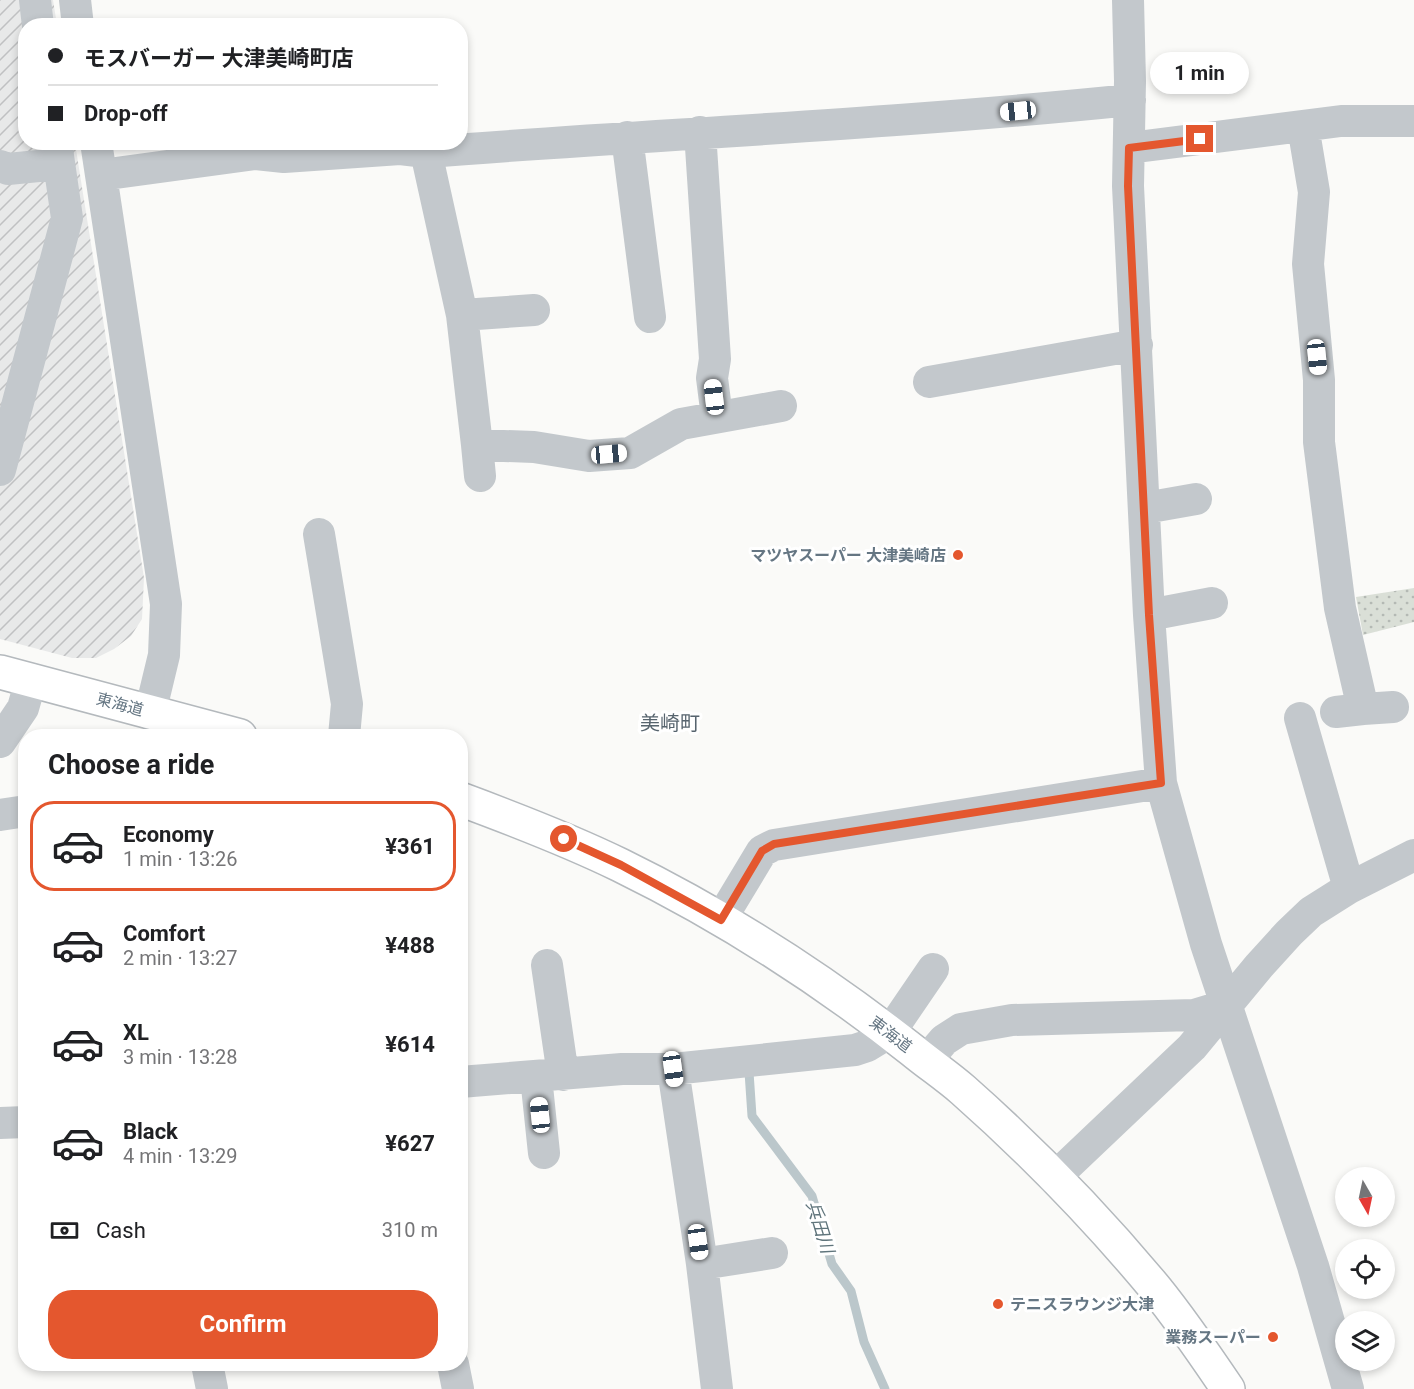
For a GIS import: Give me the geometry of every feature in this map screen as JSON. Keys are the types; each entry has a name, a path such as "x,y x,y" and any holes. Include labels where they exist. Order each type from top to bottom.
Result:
{"highway":[{"name":"東海道","path":"15,676 214,729"},
{"name":"東海道","path":"468,802 564,839 621,865 721,920 807,972 890,1032 969,1096 1110,1236 1157,1291 1228,1389"}],"street":[{"path":"34,0 37,18"},
{"path":"75,0 77,18"},
{"path":"1128,0 1130,100 1128,186 1149,615 1161,783 1206,944 1313,1266 1348,1389"},
{"path":"468,149 700,132 949,118 1130,100"},
{"path":"1129,148 1341,121 1414,121"},
{"path":"1303,126 1314,192 1308,264 1319,380 1320,442 1340,608 1364,709"},
{"path":"700,132 715,359 712,378 717,417"},
{"path":"627,137 651,317"},
{"path":"97,150 166,604 164,655 150,712"},
{"path":"101,175 255,154 284,157 386,150"},
{"path":"409,150 426,152 453,150"},
{"path":"426,152 462,315 478,460 534,447 589,456 630,453 681,424 781,406"},
{"path":"0,166 8,169 57,153 67,218 0,470"},
{"path":"462,315 534,310"},
{"path":"929,382 1137,345"},
{"path":"1144,508 1196,499"},
{"path":"319,534 347,704 345,729"},
{"path":"1149,615 1212,603"},
{"path":"0,742 23,708 15,676"},
{"path":"1300,718 1349,888"},
{"path":"721,920 762,851 774,844 1161,783"},
{"path":"0,815 18,812"},
{"path":"1054,1178 1192,1047 1288,933 1311,912 1349,888 1414,855"},
{"path":"544,1153 549,1076 547,965"},
{"path":"468,1081 622,1069 673,1069 855,1050 867,1046 890,1032 933,969"},
{"path":"926,1061 944,1040 961,1029 1012,1020 1194,1015 1227,1005"},
{"path":"673,1069 702,1264 717,1389"},
{"path":"0,1123 18,1122"},
{"path":"702,1264 772,1253"},
{"path":"208,1371 212,1389"},
{"path":"454,1371 458,1389"}],"shaded area":[{"path":"0,0 53,0 56,18 18,18 18,150 76,150 144,578 142,619 131,636 114,649 96,658 72,658 0,639"},
{"path":"1414,588 1414,622 1363,635 1356,597"}],"waterway":[{"name":"兵田川","path":"749,1072 752,1116 812,1196 832,1264 851,1291 864,1342 885,1389"}],"place":[{"name":"マツヤスーパー 大津美崎店","path":"958,555"},
{"name":"テニスラウンジ大津","path":"998,1304"},
{"name":"業務スーパー","path":"1273,1337"}],"district":[{"name":"美崎町","path":"670,723"}],"route":[{"path":"564,839 621,865 721,920 762,851 774,844 1161,783 1149,615 1128,186 1129,148 1200,139"}]}
